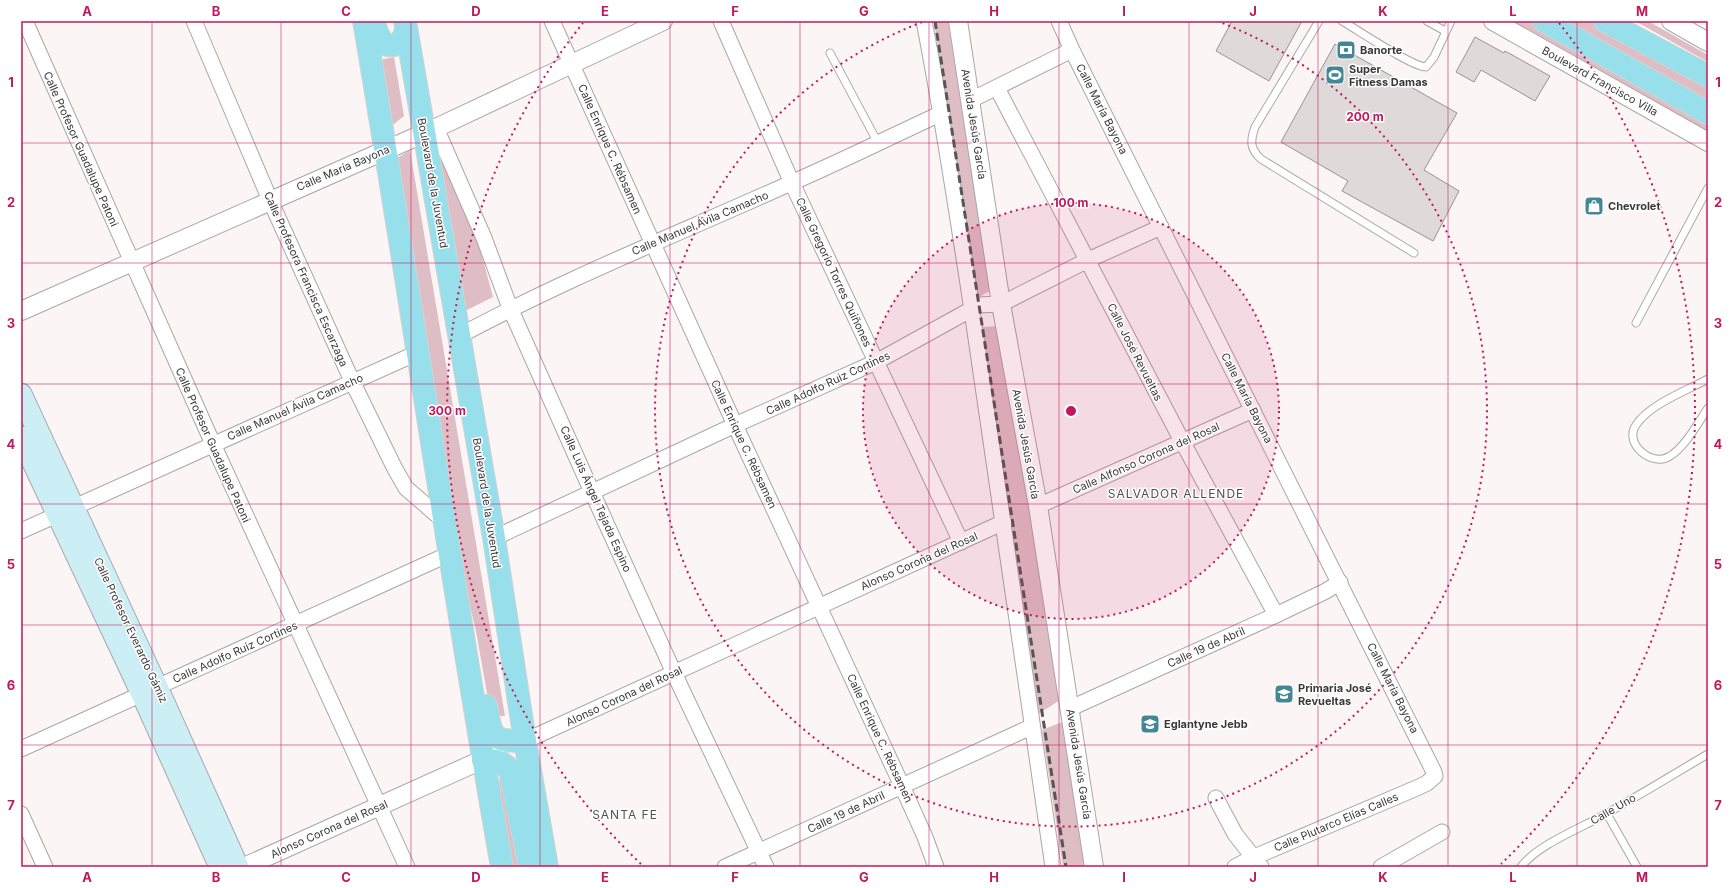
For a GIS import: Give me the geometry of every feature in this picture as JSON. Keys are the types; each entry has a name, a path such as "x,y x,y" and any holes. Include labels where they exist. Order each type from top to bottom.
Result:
{"main road":[{"path":"364,21 386,150 449,554 502,867"},
{"path":"374,21 378,36 382,43 387,45 399,44 402,41 405,25"},
{"path":"1544,21 1708,113"},
{"path":"1605,21 1708,76"},
{"name":"Boulevard de la Juventud","path":"405,25 430,130 459,336 494,538 525,741 547,867"},
{"name":"Calle Profesor Everardo Gámiz","path":"21,394 66,511 149,691 238,867"},
{"name":"Calle Profesor Everardo Gámiz","path":"21,437 66,511"},
{"path":"457,603 470,625 490,725 495,736 504,741 525,741"},
{"name":"Calle Profesor Everardo Gámiz","path":"149,691 220,867"},
{"path":"483,760 497,760 504,763 510,770 530,867"}],"street":[{"name":"Calle Profesor Guadalupe Patoni","path":"25,21 131,263 295,625 407,867"},
{"name":"Calle Profesora Francisca Escarzaga","path":"194,21 270,200 352,381 395,469 406,488 444,521"},
{"name":"Calle Enrique C. Rébsamen","path":"552,21 735,425 902,786 925,837 936,867"},
{"name":"Calle María Bayona","path":"21,311 386,150 663,21"},
{"name":"Calle Gregorio Torres Quiñones","path":"721,21 792,183 961,542"},
{"path":"924,21 942,113 972,309 1004,522 1031,728 1053,867"},
{"name":"Avenida Jesús García","path":"958,21 1001,304 1038,506 1094,867"},
{"name":"Calle María Bayona","path":"1059,21 1072,50 1426,753 1435,776"},
{"name":"Boulevard Francisco Villa","path":"1493,21 1708,142"},
{"path":"1670,21 1708,42"},
{"path":"971,100 1072,50"},
{"name":"Calle José Revueltas","path":"997,88 1182,442 1276,615"},
{"name":"Calle Manuel Ávila Camacho","path":"459,336 510,308 652,243 792,183 942,113"},
{"name":"Calle Luis Ángel Tejada Espino","path":"430,130 484,238 510,308 592,492 674,673 766,867"},
{"name":"Calle Adolfo Ruiz Cortines","path":"494,538 735,425 876,362 972,309 979,306 1001,304 1088,260 1161,227"},
{"name":"Calle Manuel Ávila Camacho","path":"21,532 352,381 417,353"},
{"name":"Calle Alfonso Corona del Rosal","path":"1038,506 1254,410"},
{"name":"Alonso Corona del Rosal","path":"244,867 525,741 1004,522"},
{"name":"Calle Adolfo Ruiz Cortines","path":"21,749 449,554"},
{"name":"Calle 19 de Abril","path":"1070,708 1276,615 1326,591 1340,582"},
{"name":"Calle 19 de Abril","path":"726,867 1031,728"},
{"name":"Calle Plutarco Elías Calles","path":"1236,867 1257,862 1419,787 1427,783 1435,776"},
{"path":"1216,798 1235,834 1257,862"},
{"path":"21,814 45,867"},
{"path":"1381,867 1442,832"}],"lane":[{"path":"1319,21 1255,127 1251,136 1252,149 1261,159 1414,253"},
{"path":"1342,21 1422,67 1426,67 1430,64 1451,21"},
{"path":"1427,21 1445,31"},
{"path":"830,53 878,143"},
{"path":"1636,323 1708,188"},
{"path":"1708,379 1662,403 1640,419 1635,426 1633,434 1634,442 1648,457 1664,459 1670,456 1687,438 1708,408"},
{"name":"Calle Uno","path":"1521,867 1542,849 1607,814 1708,754"},
{"path":"1607,814 1637,867"}],"shaded area":[{"path":"934,21 948,21 990,291 977,298"},
{"path":"1513,21 1529,21 1708,122 1708,131"},
{"path":"1562,21 1600,21 1708,82 1708,103"},
{"path":"1635,21 1648,21 1708,55 1708,62"},
{"path":"394,57 404,116 390,127 379,60"},
{"path":"432,148 445,159 468,204 493,297 465,311"},
{"path":"410,150 505,716 491,716 476,631 451,527 396,159"},
{"path":"998,326 1063,698 1037,715 983,327"},
{"path":"1067,720 1089,867 1063,867 1042,730"},
{"path":"507,778 523,867 508,867 494,781"}],"building":[{"path":"1232,21 1302,21 1269,81 1216,51"},
{"path":"1475,37 1504,53 1505,51 1550,76 1535,101 1481,70 1474,82 1456,72"},
{"path":"1335,44 1457,113 1424,170 1459,191 1433,241 1342,191 1348,181 1281,142"}],"railway":[{"path":"935,21 1066,867"}],"place":[{"name":"Banorte","path":"1346,50"},
{"name":"Super Fitness Damas","path":"1335,75"},
{"name":"Chevrolet","path":"1594,206"},
{"name":"Primaria José Revueltas","path":"1284,694"},
{"name":"Eglantyne Jebb","path":"1150,724"}],"district":[{"name":"SALVADOR ALLENDE","path":"1176,493"},
{"name":"SANTA FE","path":"625,814"}]}
